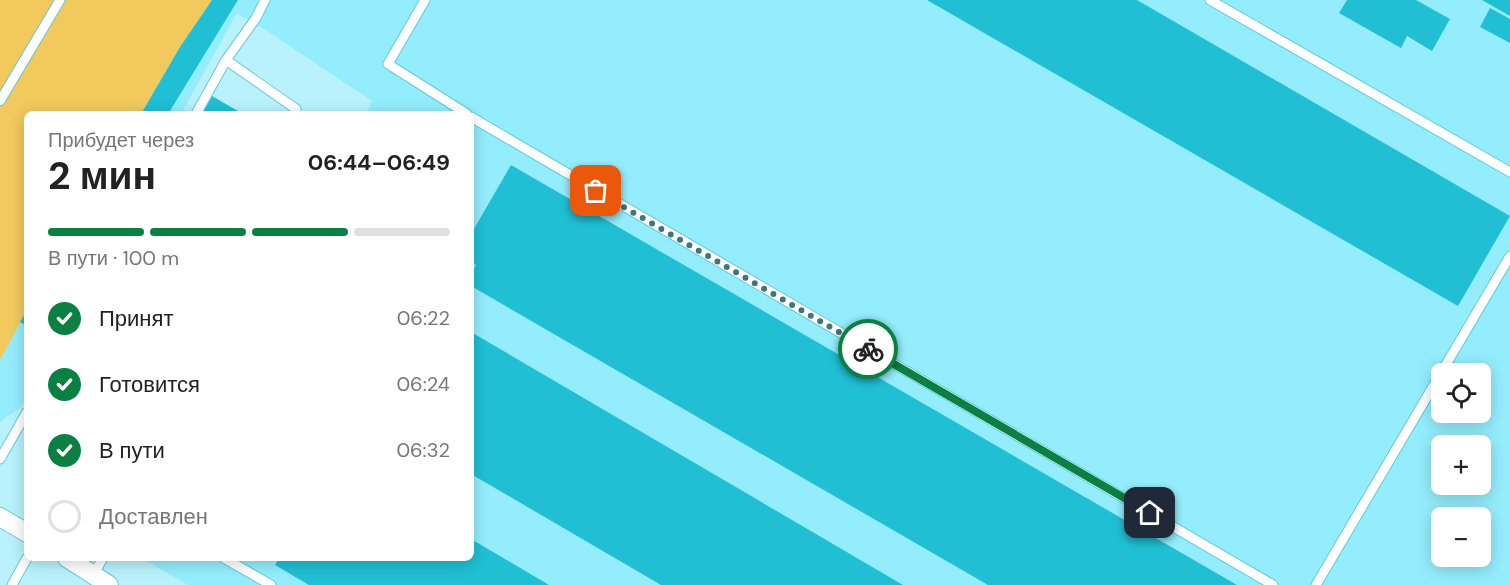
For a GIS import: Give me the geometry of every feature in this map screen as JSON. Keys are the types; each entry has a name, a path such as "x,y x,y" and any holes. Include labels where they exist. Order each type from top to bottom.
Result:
{"street":[{"path":"0,517 24,531"},
{"path":"72,561 109,585"}],"lane":[{"path":"0,101 60,0"},
{"path":"198,111 226,60 256,18 265,0"},
{"path":"425,0 388,64 452,110"},
{"path":"1210,0 1510,172"},
{"path":"226,60 296,111"},
{"path":"474,119 1273,585"},
{"path":"1316,585 1510,256"},
{"path":"0,459 24,417"},
{"path":"12,585 25,561"},
{"path":"93,575 101,561"},
{"path":"229,561 271,585"}],"shaded area":[{"path":"0,0 212,0 180,47 143,111 24,111 24,316 0,360"},
{"path":"212,0 1510,0 1510,585 188,585 146,561 474,561 474,111 367,111 372,101 237,13 183,111 143,111 180,47"},
{"path":"24,316 24,402 21,407 0,422 0,360"}],"building":[{"path":"212,0 238,0 170,111 143,111 180,47"},
{"path":"927,0 1137,0 1510,216 1458,306"},
{"path":"1347,0 1416,0 1450,19 1432,51 1407,36 1401,48 1339,13"},
{"path":"1482,0 1510,0 1510,16"},
{"path":"1490,8 1510,19 1510,43 1480,27"},
{"path":"212,96 238,111 204,111"},
{"path":"511,165 1237,585 988,585 474,288 476,265 474,264 474,229"},
{"path":"474,334 903,585 661,585 474,476"},
{"path":"474,541 549,585 309,585 275,565 277,561 474,561"}],"way so far":[{"path":"596,191 868,349"}],"route":[{"path":"868,349 1150,513"}]}
